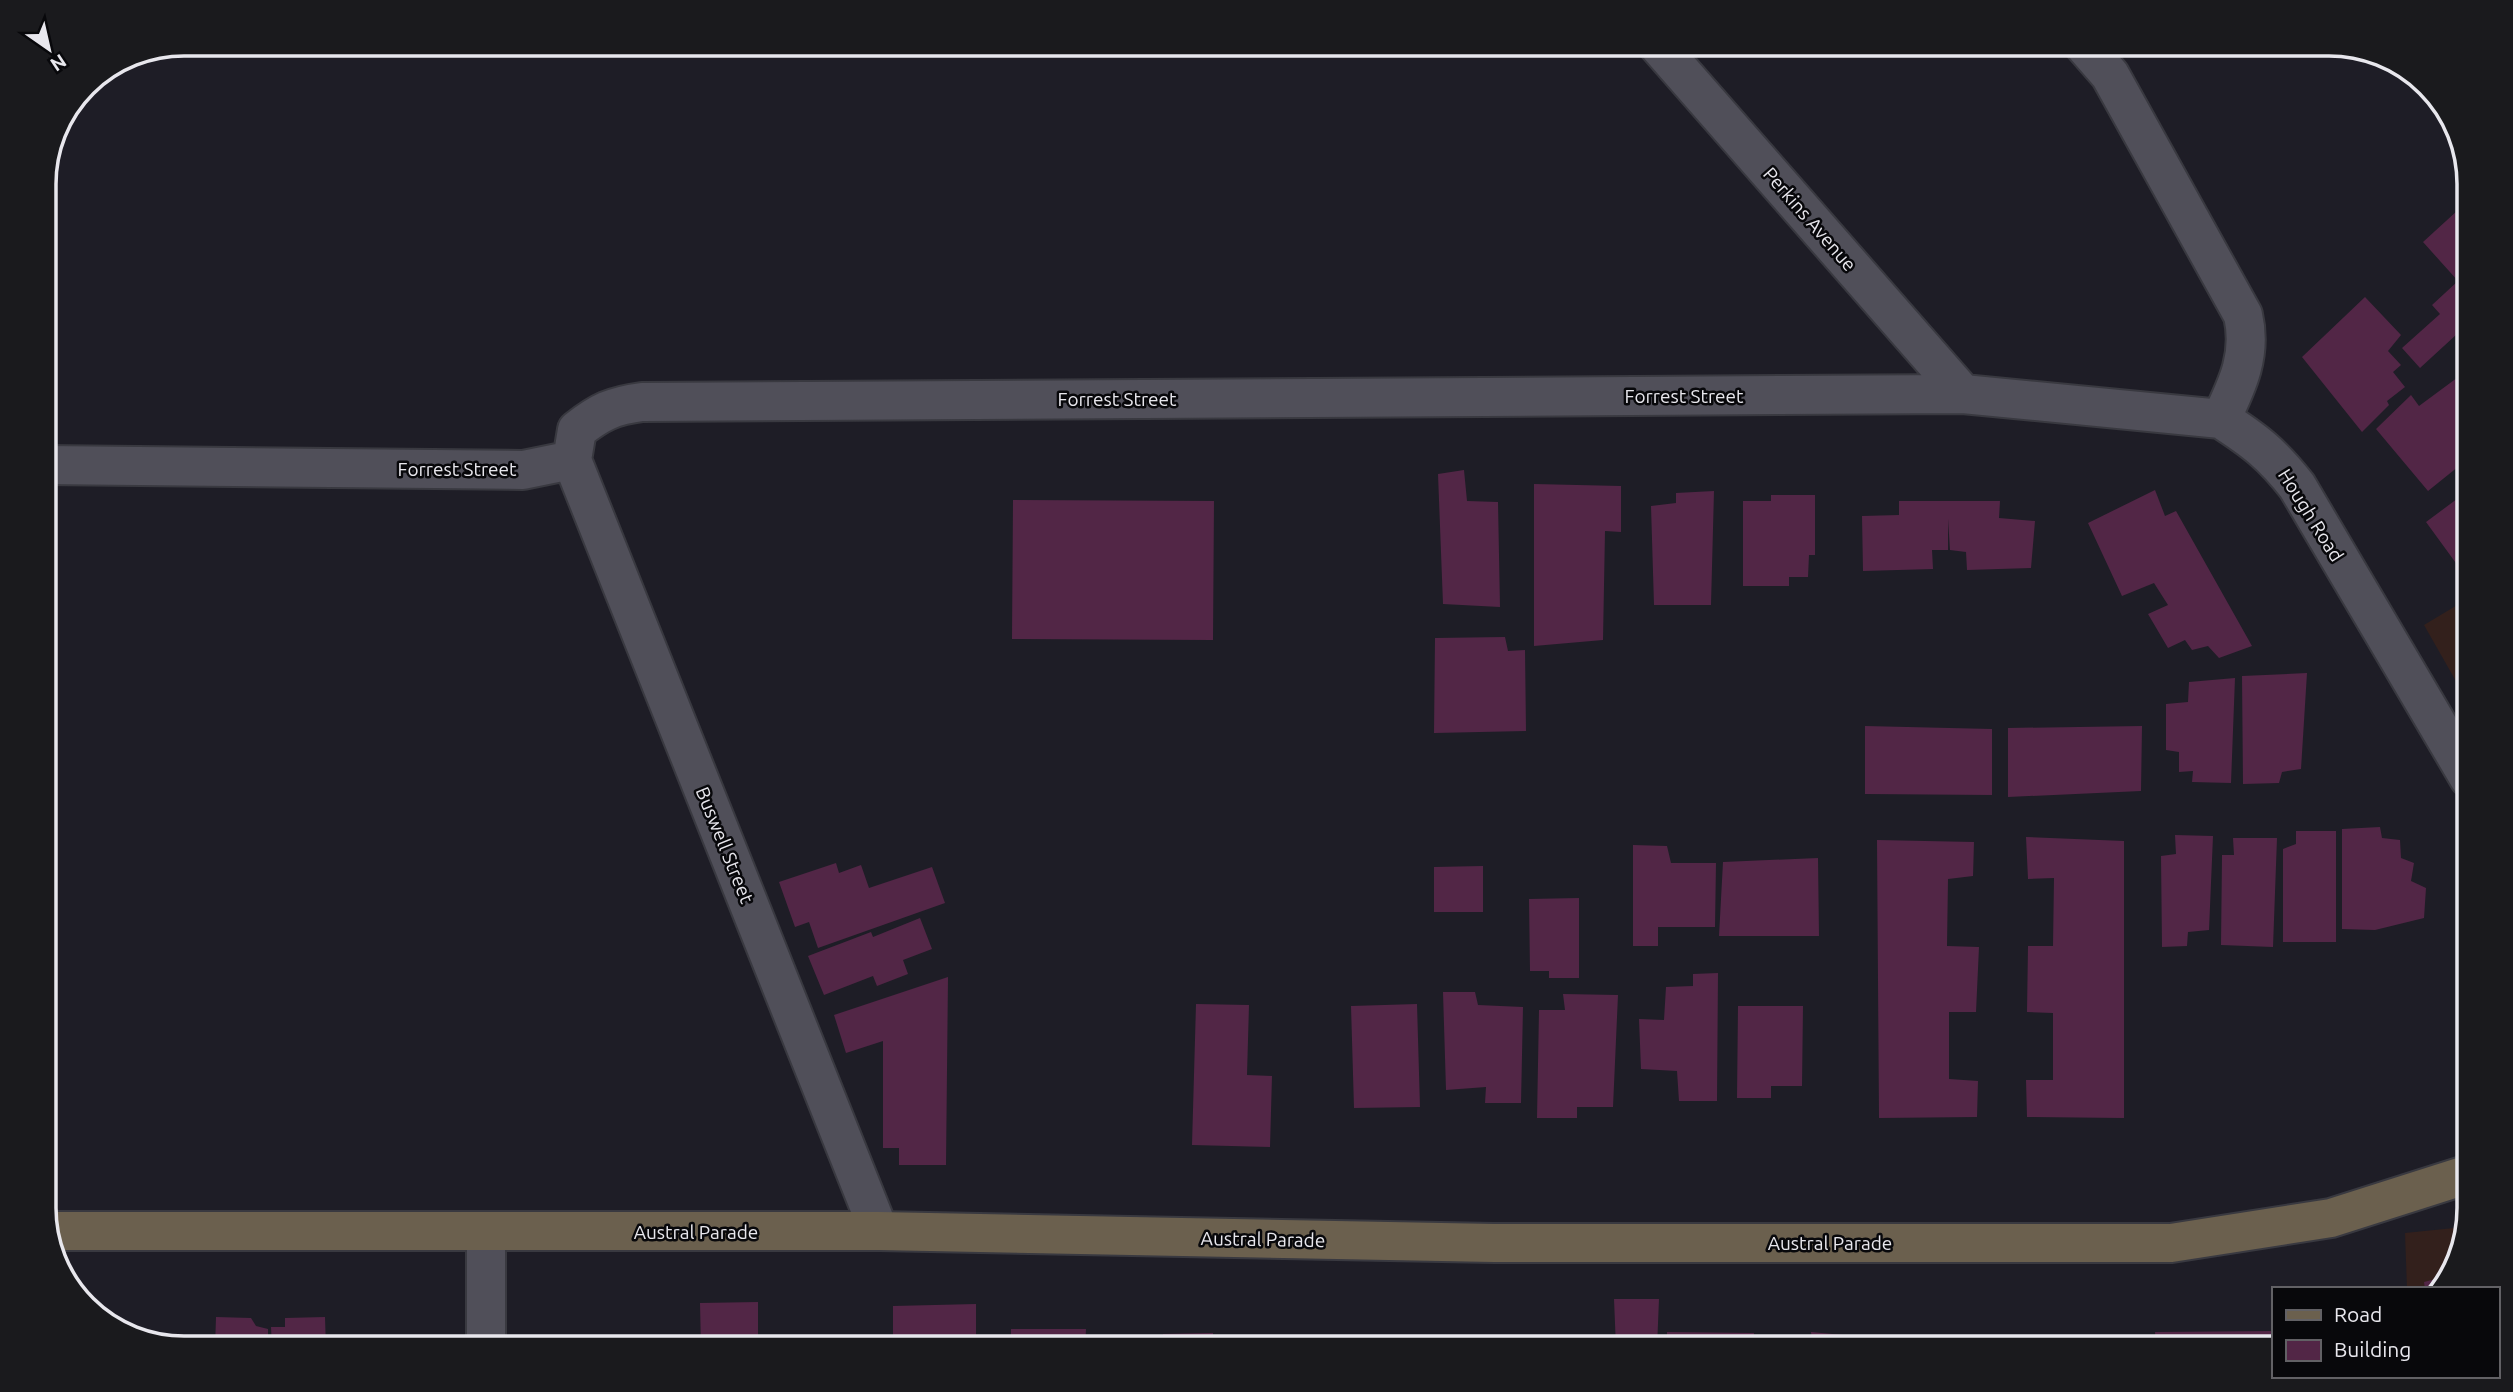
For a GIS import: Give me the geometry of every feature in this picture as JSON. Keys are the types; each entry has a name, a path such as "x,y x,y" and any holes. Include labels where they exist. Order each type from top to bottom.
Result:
{"street":[{"name":"Perkins Avenue","path":"1667,56 1963,394"},
{"path":"2093,56 2110,75 2243,315 2247,333 2245,359 2239,382 2221,419"},
{"name":"Forrest Street","path":"56,465 523,470 572,460 577,430 615,405 642,402 1963,394 2221,419"},
{"name":"Hough Road","path":"2221,419 2275,458 2297,486 2457,758"},
{"name":"Buswell Street","path":"572,460 879,1231"},
{"name":"Austral Parade","path":"58,1231 879,1231 1494,1243 2171,1243 2331,1218 2457,1178"},
{"path":"486,1233 486,1336"}],"shaded area":[{"path":"2457,605 2457,683 2424,625"},
{"path":"2455,1228 2447,1257 2430,1287 2407,1287 2405,1233"}],"building":[{"path":"2457,211 2457,280 2423,242"},
{"path":"2457,282 2457,334 2420,368 2402,348 2440,314 2432,305"},
{"path":"2365,297 2401,335 2388,351 2401,365 2393,372 2405,387 2387,401 2389,405 2362,432 2302,357"},
{"path":"2457,378 2457,468 2428,491 2376,429 2411,395 2419,406"},
{"path":"1464,470 1467,501 1498,502 1500,607 1443,604 1438,474"},
{"path":"1534,484 1621,486 1621,532 1605,531 1603,640 1534,646"},
{"path":"2155,490 2165,516 2176,511 2252,646 2219,658 2208,646 2192,650 2185,640 2168,648 2148,614 2168,605 2154,583 2122,596 2088,523"},
{"path":"1714,491 1711,605 1654,605 1651,506 1676,503 1676,493"},
{"path":"1771,495 1815,495 1815,555 1809,555 1808,577 1789,577 1789,586 1743,586 1743,501 1771,501"},
{"path":"2457,499 2457,565 2426,522"},
{"path":"1013,500 1214,501 1213,640 1012,639"},
{"path":"1899,501 2000,501 1999,518 2035,521 2031,568 1967,570 1966,552 1950,550 1948,519 1948,550 1932,550 1933,569 1863,571 1862,516 1899,515"},
{"path":"1505,637 1508,651 1525,650 1526,731 1434,733 1435,638"},
{"path":"2307,673 2301,769 2282,772 2279,783 2243,784 2242,676"},
{"path":"2235,678 2231,783 2192,782 2193,771 2179,772 2179,752 2166,750 2166,704 2188,702 2189,682"},
{"path":"1865,726 1992,729 1992,795 1865,794"},
{"path":"2142,726 2141,791 2008,797 2008,728"},
{"path":"2380,827 2382,838 2400,840 2401,858 2414,863 2411,881 2426,888 2424,918 2375,930 2342,929 2342,829"},
{"path":"2296,831 2336,831 2336,942 2283,942 2283,849 2296,844"},
{"path":"2175,835 2213,836 2209,930 2188,932 2187,946 2162,947 2161,856 2176,854"},
{"path":"2026,837 2124,841 2124,1118 2027,1117 2026,1080 2053,1080 2053,1013 2027,1012 2028,946 2053,946 2054,878 2028,879"},
{"path":"2233,838 2277,838 2273,947 2221,945 2222,855 2234,855"},
{"path":"1877,840 1974,842 1973,876 1948,879 1947,946 1979,947 1976,1012 1949,1012 1949,1079 1978,1081 1977,1117 1879,1118"},
{"path":"1633,845 1667,846 1671,863 1716,863 1715,927 1658,927 1658,946 1633,946"},
{"path":"1818,858 1819,936 1719,936 1723,862"},
{"path":"836,863 839,873 861,865 869,888 932,867 945,903 818,948 809,922 795,927 779,882"},
{"path":"1483,866 1483,912 1434,912 1434,867"},
{"path":"1579,898 1579,978 1549,978 1549,971 1530,971 1529,899"},
{"path":"920,918 932,949 903,960 908,974 877,986 873,976 824,995 808,956 871,932 873,937"},
{"path":"1718,973 1717,1101 1679,1101 1677,1071 1641,1069 1639,1019 1664,1020 1666,987 1693,986 1693,974"},
{"path":"948,977 946,1165 899,1165 899,1148 883,1148 883,1041 846,1053 834,1015"},
{"path":"1443,992 1475,992 1478,1005 1523,1007 1521,1103 1485,1103 1486,1087 1446,1090"},
{"path":"1563,994 1618,995 1613,1107 1577,1107 1577,1118 1537,1118 1539,1010 1565,1010"},
{"path":"1196,1004 1249,1005 1247,1075 1272,1076 1270,1147 1192,1145"},
{"path":"1417,1004 1420,1107 1354,1108 1351,1006"},
{"path":"1738,1006 1803,1006 1802,1086 1771,1086 1771,1098 1737,1098"},
{"path":"2435,1279 2430,1287 2425,1287 2424,1282"},
{"path":"1614,1299 1659,1299 1657,1336 1616,1336"},
{"path":"758,1302 758,1336 701,1336 700,1303"},
{"path":"976,1304 976,1336 893,1336 893,1306"},
{"path":"216,1317 251,1318 256,1326 268,1329 268,1336 215,1336"},
{"path":"325,1317 326,1336 271,1336 271,1327 285,1327 285,1318"},
{"path":"1011,1329 1086,1329 1086,1336 1011,1336"},
{"path":"2272,1331 2272,1336 2155,1336 2155,1332"},
{"path":"1667,1332 1754,1333 1754,1336 1667,1336"},
{"path":"1811,1332 1853,1336 1812,1336"},
{"path":"1213,1333 1213,1336 1163,1336"}]}
